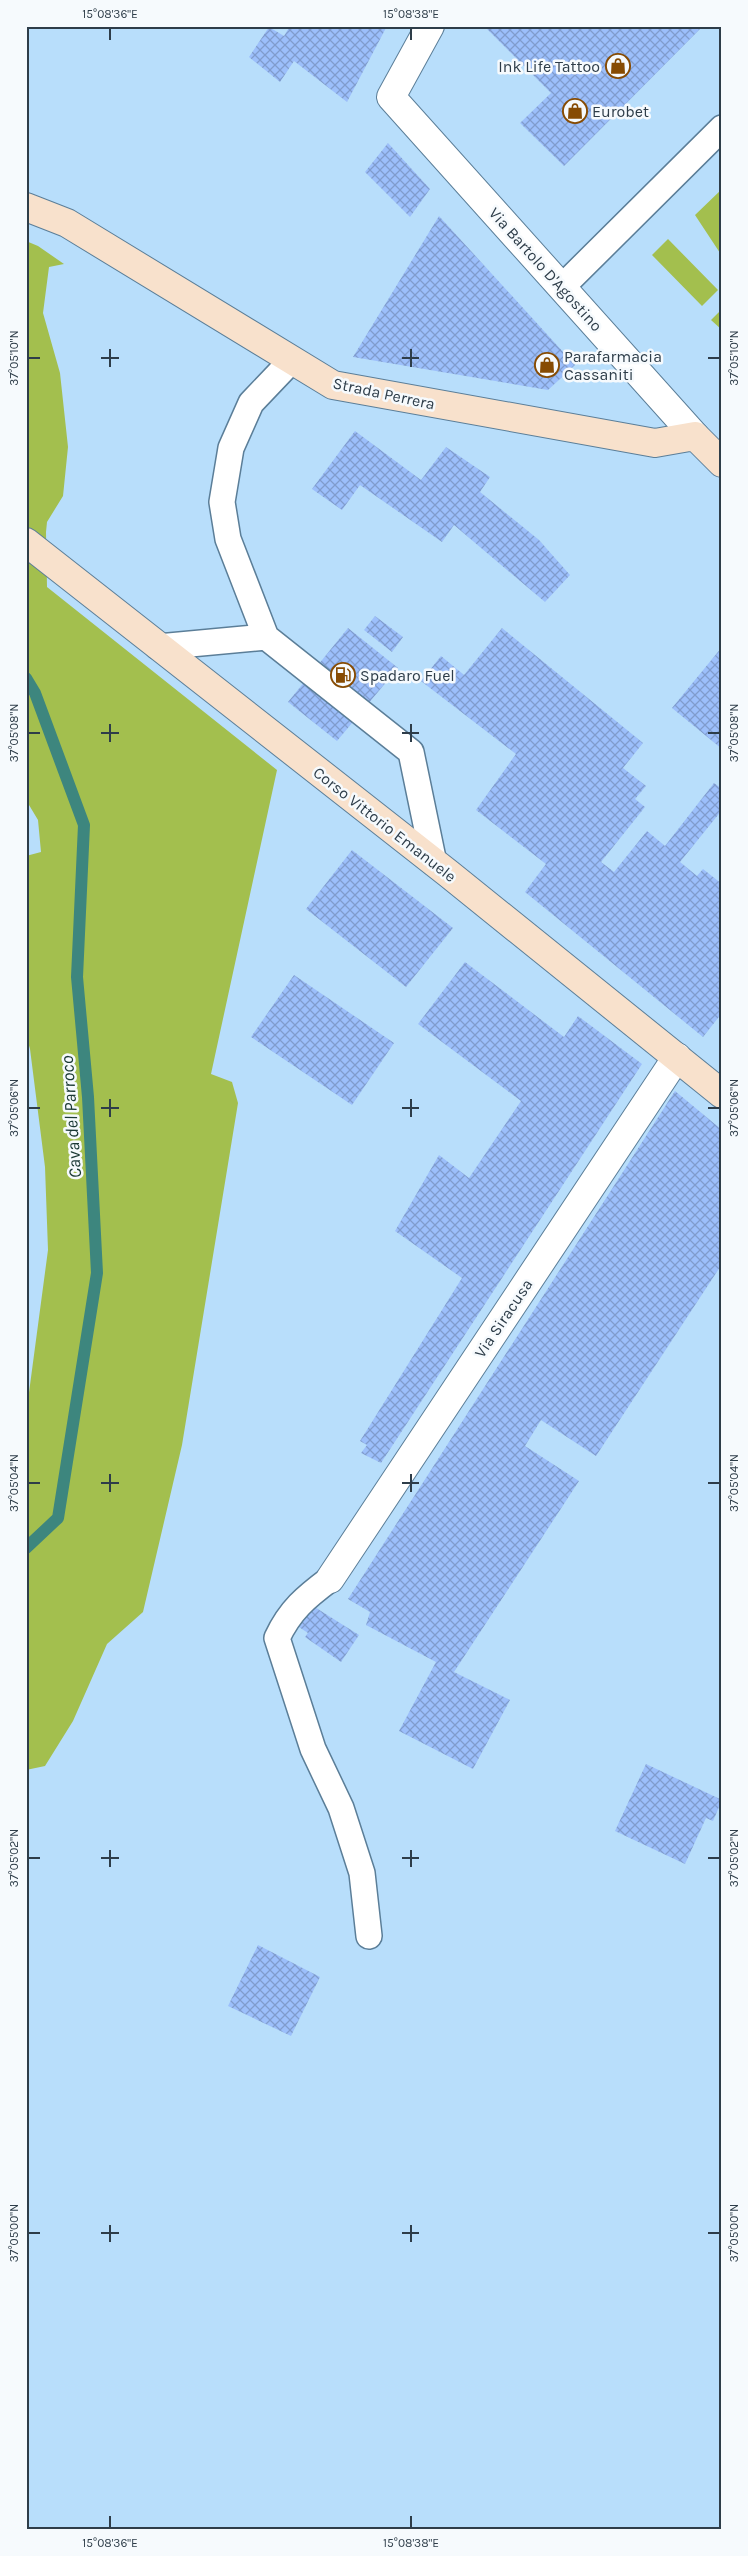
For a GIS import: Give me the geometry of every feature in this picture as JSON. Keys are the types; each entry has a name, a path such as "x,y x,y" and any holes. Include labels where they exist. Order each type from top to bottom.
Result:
{"main road":[{"name":"Strada Perrera","path":"26,207 67,223 333,385 655,443 695,436"},
{"name":"Via Bartolo D'Agostino","path":"695,436 722,463"},
{"name":"Corso Vittorio Emanuele","path":"36,549 434,863 722,1094"}],"street":[{"name":"Via Bartolo D'Agostino","path":"430,26 391,97 695,436"},
{"name":"Via Siracusa","path":"330,1579 677,1058"}],"lane":[{"path":"562,287 722,128"},
{"path":"291,361 251,403 230,448 222,502 228,539 266,637 411,752 434,863"},
{"path":"158,647 266,637"},
{"path":"330,1579 303,1600 286,1619 277,1638 313,1749 341,1808 362,1873 369,1936"}],"green space":[{"path":"722,189 722,256 695,215"},
{"path":"668,239 718,290 702,306 652,255"},
{"path":"26,241 38,246 64,264 49,267 43,313 60,373 68,447 63,496 47,522 47,587 277,770 211,1074 232,1082 238,1103 182,1445 143,1612 107,1644 73,1721 45,1766 26,1770 26,1415 48,1250 45,1167 30,1049 26,1035 26,856 41,852 38,820 26,800"},
{"path":"722,309 722,330 711,320"}],"building":[{"path":"290,26 387,26 347,102 294,61 280,82 249,57 269,27 284,36"},
{"path":"484,26 703,26 564,166 520,123 551,93"},
{"path":"388,143 430,189 410,217 365,172"},
{"path":"439,216 575,365 548,390 353,357"},
{"path":"355,431 421,480 446,447 490,477 480,492 539,540 570,575 545,602 454,525 442,542 360,485 342,510 312,489"},
{"path":"375,616 403,637 392,652 364,630"},
{"path":"348,628 398,668 337,741 288,702"},
{"path":"502,628 643,743 623,768 646,786 635,799 645,807 601,862 614,872 647,831 665,846 714,783 722,789 722,810 680,862 697,876 703,869 722,884 722,1013 703,1037 525,892 546,864 476,810 516,754 421,681 441,656 464,675"},
{"path":"722,647 722,749 672,708"},
{"path":"352,850 453,928 406,987 306,909"},
{"path":"465,962 564,1037 578,1016 642,1064 381,1463 361,1453 367,1445 360,1441 462,1278 395,1231 439,1155 469,1178 521,1101 418,1024"},
{"path":"294,975 394,1043 352,1105 251,1037"},
{"path":"675,1091 722,1130 722,1264 596,1456 541,1420 525,1446 579,1481 454,1672 510,1700 473,1769 399,1731 436,1662 366,1625 370,1612 348,1599"},
{"path":"313,1606 359,1635 341,1662 305,1637 308,1633 299,1627"},
{"path":"646,1764 722,1800 713,1821 706,1818 685,1864 615,1831"},
{"path":"258,1945 320,1977 291,2036 228,2006"}],"waterway":[{"name":"Cava del Parroco","path":"26,678 35,693 84,825 77,977 88,1097 97,1273 58,1518 26,1548"}],"place":[{"name":"Ink Life Tattoo","path":"618,66"},
{"name":"Eurobet","path":"575,111"},
{"name":"Parafarmacia Cassaniti","path":"547,365"},
{"name":"Spadaro Fuel","path":"343,675"}]}
